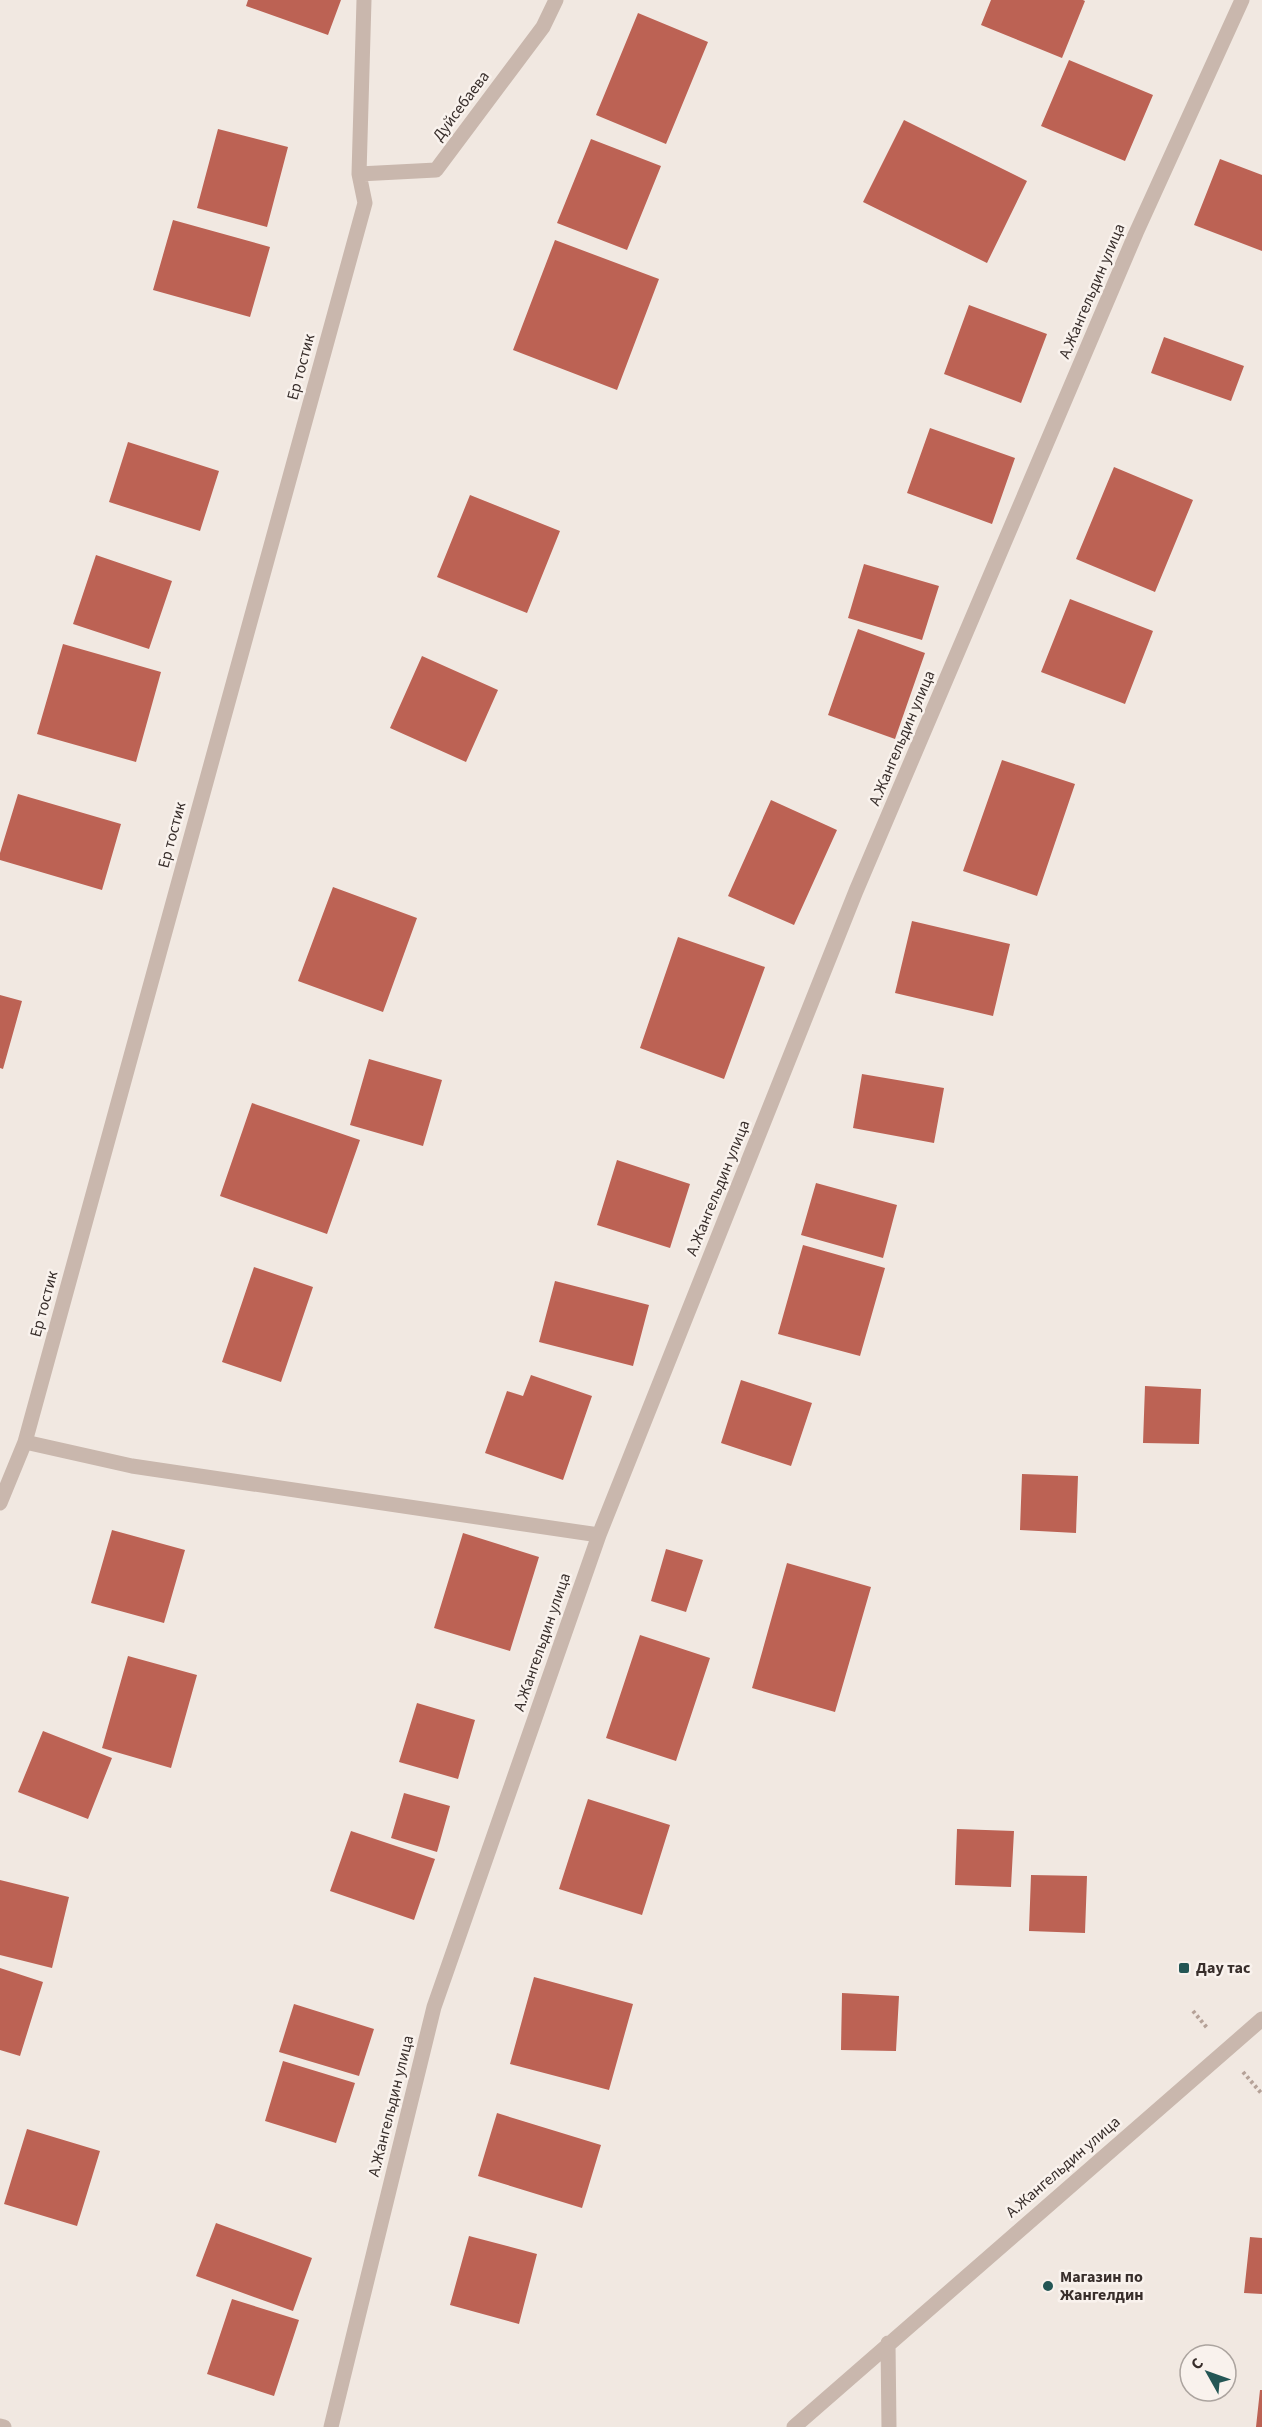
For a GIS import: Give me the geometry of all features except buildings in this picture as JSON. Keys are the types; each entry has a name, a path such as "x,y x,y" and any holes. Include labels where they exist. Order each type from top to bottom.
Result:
{"street":[{"name":"Ер тостик","path":"0,1503 25,1442 365,203 359,174 364,0"},
{"name":"Дуйсебаева","path":"359,174 436,170 543,27 556,0"},
{"name":"А.Жангельдин улица","path":"331,2427 434,2007 598,1535 856,891 1136,233 1242,0"},
{"path":"25,1442 132,1466 598,1535"},
{"name":"А.Жангельдин улица","path":"794,2427 1262,2019"},
{"path":"888,2343 889,2427"}],"place":[{"name":"Дау тас","path":"1184,1968"},
{"name":"Магазин по Жангелдин","path":"1048,2286"}]}
